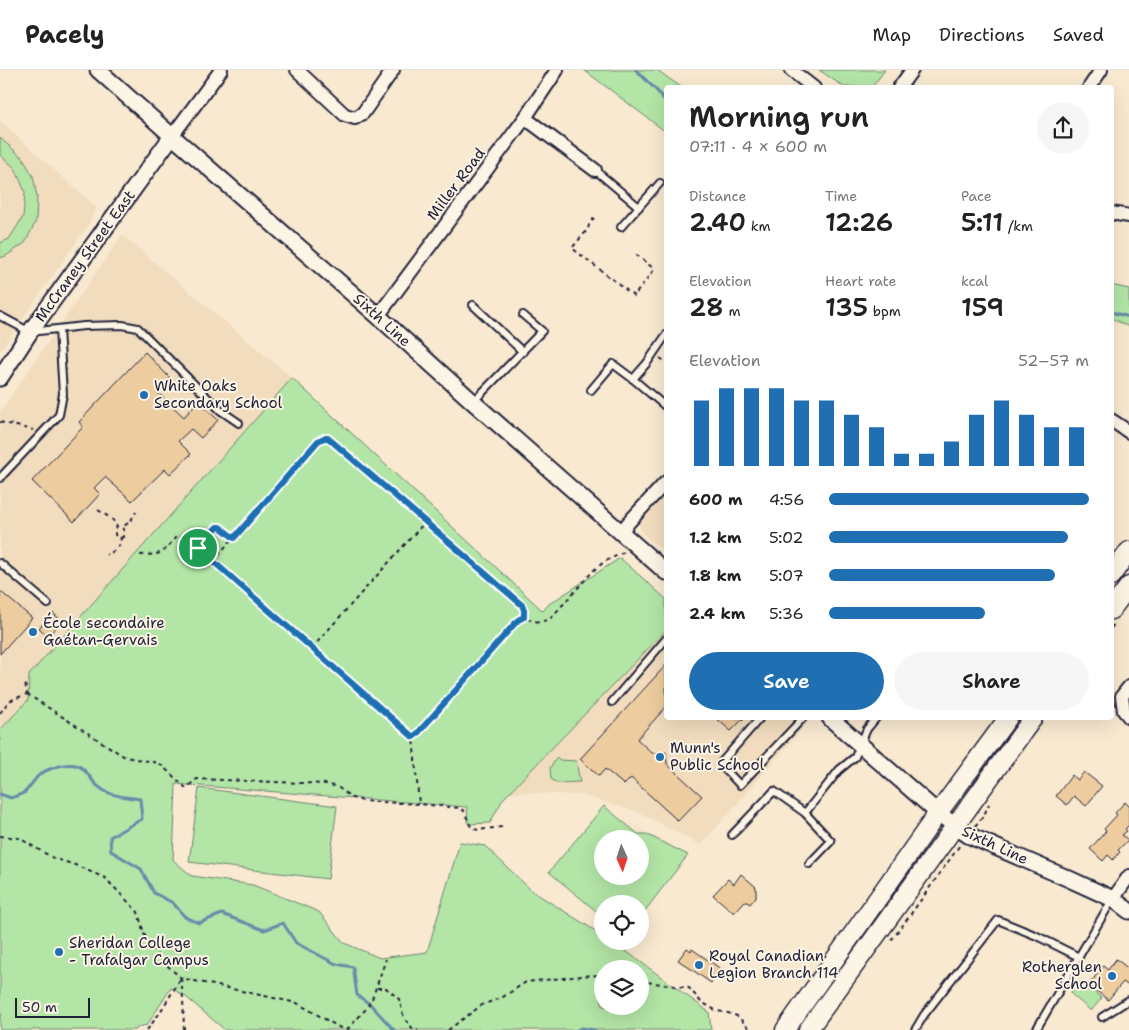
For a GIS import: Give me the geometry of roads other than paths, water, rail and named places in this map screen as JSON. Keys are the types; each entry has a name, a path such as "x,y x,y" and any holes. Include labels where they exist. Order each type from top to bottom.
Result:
{"main road":[{"path":"1114,572 1129,551"},
{"path":"1114,606 1129,586"},
{"path":"785,1030 938,813 1007,720"},
{"path":"808,1030 1032,720"}],"street":[{"name":"Sixth Line","path":"98,70 664,570"},
{"path":"172,136 221,70"},
{"path":"297,70 345,116 355,118 363,113 394,70"},
{"name":"Miller Road","path":"378,316 525,118 557,70"},
{"path":"791,70 810,85"},
{"path":"901,85 912,70"},
{"path":"1091,85 1101,70"},
{"path":"525,118 596,170"},
{"name":"McCraney Street East","path":"0,378 30,332 172,136"},
{"path":"1114,213 1129,216"},
{"path":"1114,422 1129,432"},
{"path":"626,537 629,522 664,484"},
{"path":"1129,687 1122,696 1124,711 1129,717"},
{"name":"Sixth Line","path":"832,720 954,826 968,835 1113,900 1129,911"},
{"path":"1113,900 1129,876"}],"lane":[{"path":"596,170 639,207"},
{"path":"621,227 660,183"},
{"path":"472,305 523,352"},
{"path":"473,402 542,331 523,315"},
{"path":"0,316 30,332 122,324 138,328 220,410 239,423"},
{"path":"0,478 59,416 63,394 59,329"},
{"path":"633,379 647,363 664,338"},
{"path":"591,390 613,364 664,404"},
{"path":"0,563 48,604"},
{"path":"612,702 664,641"},
{"path":"758,720 720,764 740,785 801,720"},
{"path":"805,813 839,770 855,757 867,729 874,720"},
{"path":"732,835 774,791 805,813 831,841 808,864"},
{"path":"1036,1030 1113,900"},
{"path":"915,1030 998,920 1037,936 1079,957"},
{"path":"1102,1017 1129,1000"}],"waterway":[{"path":"636,70 664,100"},
{"path":"1114,313 1129,317"},
{"path":"0,794 11,798 20,795 45,771 64,765 74,765 86,771 94,783 109,793 140,799 142,819 110,837 111,851 141,869 154,893 173,903 185,917 199,923 222,914 264,930 283,923 296,943 336,964 353,967 357,995 371,1005 394,1030"},
{"path":"577,1030 582,1028 595,1030"}],"place":[{"name":"White Oaks Secondary School","path":"144,395"},
{"name":"École secondaire Gaétan-Gervais","path":"33,632"},
{"name":"Munn's Public School","path":"660,757"},
{"name":"Sheridan College - Trafalgar Campus","path":"59,952"},
{"name":"Royal Canadian Legion Branch 114","path":"699,965"},
{"name":"Rotherglen School","path":"1112,976"}]}
